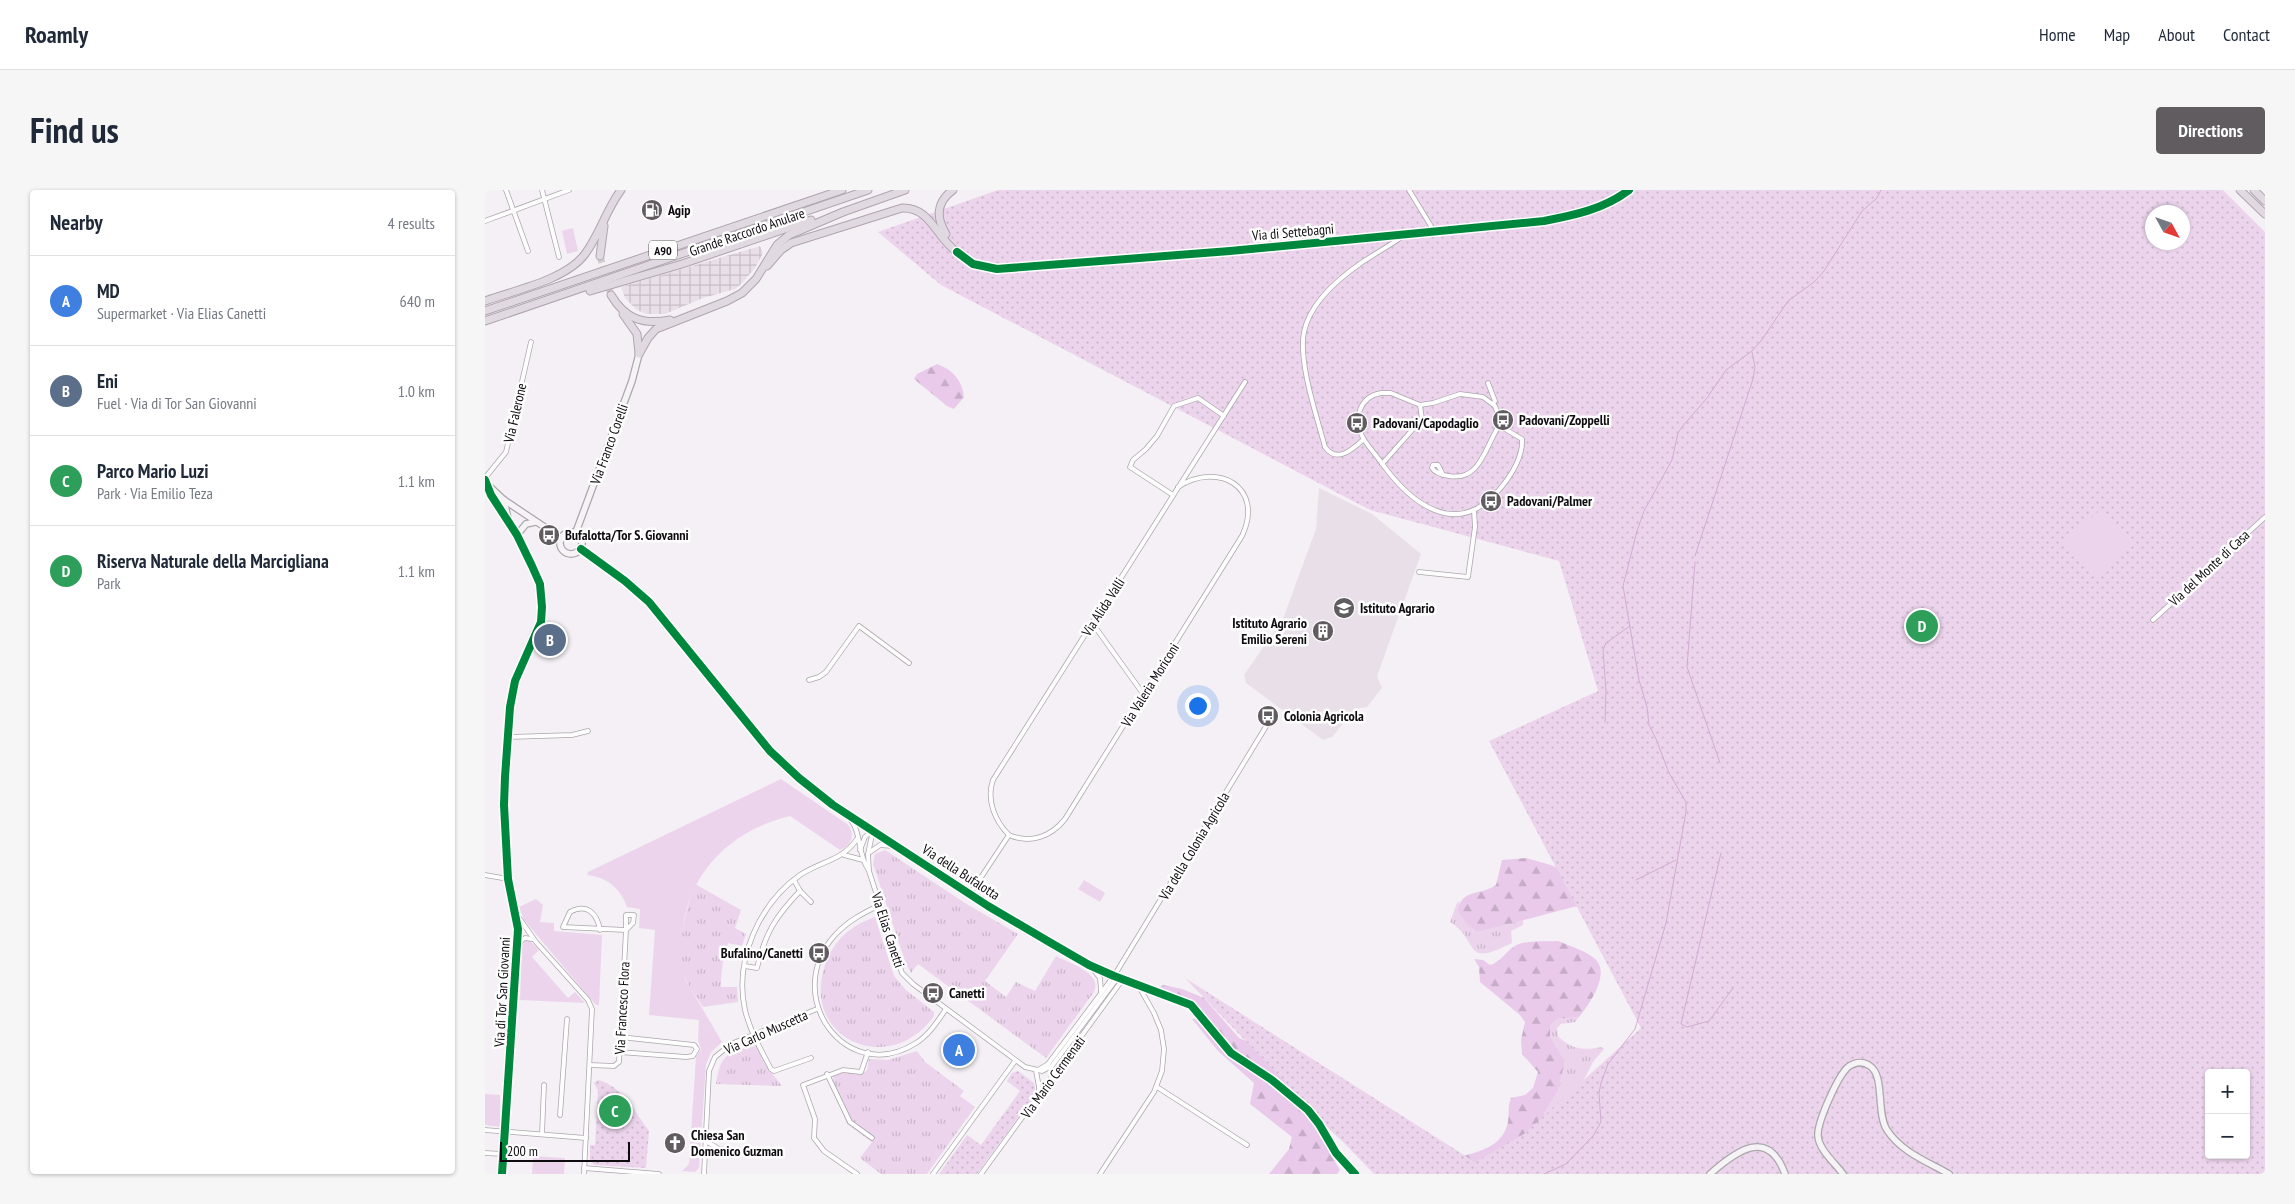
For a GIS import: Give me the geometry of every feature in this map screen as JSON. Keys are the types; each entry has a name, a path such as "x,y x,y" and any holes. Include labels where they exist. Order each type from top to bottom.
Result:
{"highway":[{"path":"485,302 555,276 574,266 588,250 621,190"},
{"name":"Grande Raccordo Anulare","path":"485,311 842,190"},
{"name":"Grande Raccordo Anulare","path":"485,321 868,190"},
{"path":"556,298 645,275 843,212 905,190"},
{"path":"953,190 943,200 938,215 942,228 957,252"},
{"path":"2240,190 2265,214"},
{"path":"2254,190 2265,201"},
{"path":"600,256 603,232 612,204"},
{"path":"760,273 783,249 793,242 899,208 915,210 925,216 957,252"},
{"path":"639,354 654,331 688,315 736,298 751,285 774,249 784,238 843,212"},
{"path":"611,295 637,334 639,354"},
{"path":"616,303 629,316 645,322 688,315"}],"street":[{"path":"506,190 528,251"},
{"path":"542,190 559,258"},
{"path":"485,221 569,190"},
{"path":"1409,190 1434,231"},
{"name":"Via di Settebagni","path":"957,252 973,264 997,269 1406,234 1572,216 1602,206 1629,190"},
{"path":"1364,439 1350,452 1343,455 1331,454 1325,447 1303,352 1304,333 1308,318 1326,292 1361,263 1406,234"},
{"path":"1384,236 1386,248"},
{"name":"Via Falerone","path":"486,480 506,452 531,342"},
{"name":"Via Franco Corelli","path":"576,532 632,381 639,354"},
{"name":"Via Alida Valli","path":"1009,835 1001,825 991,806 989,792 993,780 1245,382"},
{"path":"1487,383 1495,401 1493,404"},
{"path":"1388,392 1419,405 1433,404 1455,395 1464,394 1483,397 1493,404 1505,429 1520,436 1522,449 1509,476 1492,497 1474,510 1447,513 1428,508 1409,496 1397,484 1364,439 1359,425 1359,412 1362,404 1370,396 1388,392"},
{"path":"1173,495 1130,466 1133,460 1146,449 1174,406 1198,398 1224,416"},
{"path":"1382,464 1422,419 1419,405"},
{"path":"1443,475 1459,476 1477,467 1501,423"},
{"name":"Via Valeria Moriconi","path":"1009,835 1026,839 1039,838 1051,833 1061,825 1242,536 1247,522 1248,508 1244,495 1238,486 1229,480 1213,476 1202,476 1178,487"},
{"name":"Via della Bufalotta","path":"486,480 504,500 561,538 560,545 566,553 575,554 581,549 613,571 644,598 777,758 833,805 971,894 1089,965 1118,978 1184,1001 1196,1010 1231,1053 1272,1080 1308,1110 1319,1124 1336,1153 1355,1174"},
{"name":"Via di Tor San Giovanni","path":"486,480 491,495 517,535 540,584 542,614 541,622 515,681 504,805 508,879 518,929 502,1174"},
{"path":"504,500 511,526"},
{"path":"1419,572 1468,577 1475,527 1474,510"},
{"name":"Via del Monte di Casa","path":"2153,620 2265,517"},
{"path":"517,535 526,524 535,522"},
{"path":"561,538 566,533 576,532 582,539 581,549"},
{"path":"1093,624 1143,695"},
{"path":"809,680 819,678 826,672 859,626 909,663"},
{"name":"Via della Colonia Agricola","path":"1118,978 1273,715"},
{"path":"509,737 572,735 587,731"},
{"path":"833,805 854,823 860,852 869,871"},
{"path":"860,852 865,837 873,830"},
{"path":"869,871 868,854 873,830"},
{"path":"971,894 1009,835"},
{"path":"811,1058 774,1071 753,1035 745,1008 745,966 757,925 774,900 794,880 813,867 844,855 857,839"},
{"path":"868,854 876,846 885,844 912,855"},
{"path":"844,855 863,860"},
{"name":"Via Elias Canetti","path":"869,871 902,973 910,983 1015,1061 1035,1071"},
{"path":"485,875 508,879"},
{"path":"794,880 811,902"},
{"path":"745,966 757,968 762,945 768,931 779,913 800,890"},
{"path":"879,905 849,922 835,934 827,947 815,980 817,1009 825,1023 837,1037 850,1046 868,1052 891,1053 913,1045 928,1033 946,1009"},
{"path":"582,908 589,909 598,919 600,930 563,927 570,912 582,908"},
{"name":"Via Francesco Flora","path":"514,911 536,942 588,1000 592,1009 590,1065 617,1064 619,1052 626,930 600,930"},
{"path":"517,949 525,938 530,938 536,942"},
{"path":"1089,965 1100,978 1101,993"},
{"path":"1035,1071 1042,1072 1052,1066 1101,993 1118,978"},
{"path":"1035,1071 1048,1064 1118,978"},
{"name":"Via Mario Cermenati","path":"981,1174 1053,1077 1118,978"},
{"path":"1100,1174 1157,1087 1163,1066 1163,1039 1154,1013 1138,985"},
{"name":"Via Carlo Muscetta","path":"704,1172 709,1072 712,1063 721,1051 731,1044 817,1009"},
{"path":"560,1115 567,1019"},
{"path":"619,1052 686,1057 693,1056 697,1049 694,1044 682,1042 620,1037"},
{"path":"857,1174 824,1151 813,1138 815,1119 803,1085 827,1074 843,1070 861,1072 868,1052"},
{"path":"933,1174 1015,1061"},
{"path":"1843,1174 1821,1145 1819,1132 1839,1080 1848,1067 1859,1062 1869,1065 1877,1074 1881,1116 1893,1138 1909,1152 1949,1174"},
{"path":"584,1174 590,1065"},
{"path":"1052,1066 1053,1077"},
{"path":"1035,1071 1038,1080 1038,1097"},
{"path":"827,1074 850,1122 872,1138"},
{"path":"1038,1080 1048,1084"},
{"path":"543,1134 544,1085"},
{"path":"1157,1087 1247,1145"},
{"path":"485,1130 586,1138"},
{"path":"705,1141 719,1149 756,1152"},
{"path":"1710,1174 1744,1148 1760,1147 1773,1153 1779,1159 1785,1174"},
{"path":"485,1153 503,1154"},
{"path":"584,1168 659,1174"},
{"path":"699,1174 704,1172"}],"shaded area":[{"path":"760,246 763,253 755,268 735,289 703,298 665,314 646,314 637,310 625,298 621,287"},
{"name":"Istituto Agrario","path":"1319,488 1372,514 1421,554 1377,676 1382,688 1367,707 1355,709 1332,737 1323,740 1246,683 1244,675 1283,619 1316,529"}],"green space":[{"path":"998,190 2223,190 2265,232 2265,1174 1374,1174 1185,978 1475,1162 1524,1134 1641,1028 1489,741 1598,691 1559,561 1370,510 941,285 878,232"},
{"path":"573,228 578,251 567,254 562,231"},
{"path":"937,364 948,369 956,376 963,391 964,397 954,409 947,406 914,379 917,374"},
{"path":"2100,510 2132,546 2096,578 2064,542"},
{"path":"781,779 847,824 851,831 851,839 847,846 840,850 790,816 762,825 738,838 718,855 702,875 691,897 684,922 682,950 685,979 722,1042 711,1052 706,1065 699,1168 695,1172 682,1171 689,1164 696,1057 701,1049 698,1040 699,1020 649,1015 655,930 639,928 640,909 627,907 617,889 607,881 587,875 588,872"},
{"path":"885,850 965,903 1018,934 985,981 1006,997 1016,982 1035,991 1056,956 1076,965 1094,979 1094,992 1046,1058 918,964 911,973 906,964 873,864 875,854"},
{"path":"1526,858 1551,865 1574,876 1581,905 1478,932 1468,925 1457,910 1464,898 1496,885 1502,860"},
{"path":"1084,880 1105,893 1100,902 1078,889"},
{"path":"695,884 741,910 735,928 746,934 742,946 728,943 721,981 721,987 737,987 738,1002 703,1007 686,980 681,958 682,932"},
{"path":"536,899 543,905 540,922 554,923 554,931 602,935 599,1005 596,1005 524,920 519,907"},
{"path":"1460,901 1457,910 1478,932 1523,920 1523,925 1511,931 1512,943 1496,950 1478,953 1459,929 1450,922 1457,903"},
{"path":"875,917 894,976 906,990 934,1012 934,1016 915,1035 894,1045 873,1047 853,1042 837,1030 825,1013 821,991 828,956 838,941 858,924"},
{"path":"527,940 539,950 532,957 568,998 575,992 585,1003 520,1000 522,945"},
{"path":"1558,941 1581,950 1594,958 1599,964 1601,971 1600,980 1593,997 1579,1017 1557,1019 1550,1026 1550,1036 1565,1061 1558,1091 1544,1113 1550,1122 1518,1174 1340,1139 1292,1093 1233,1052 1194,1005 1158,989 1163,985 1182,989 1204,998 1239,1038 1278,1054 1459,1157 1488,1148 1499,1139 1507,1126 1511,1098 1525,1095 1533,1088 1538,1072 1522,1054 1521,1040 1525,1022 1520,1015 1480,982 1479,967 1474,959 1483,960 1490,965 1499,960 1512,948 1522,943"},
{"path":"1579,1017 1575,1022 1561,1024 1557,1028 1558,1036 1567,1044 1578,1048 1601,1047 1604,1049 1593,1062 1564,1119 1518,1174 1544,1113 1558,1091 1565,1061 1550,1036 1550,1026 1557,1019"},
{"path":"1199,1018 1224,1048 1307,1114 1340,1170 1337,1174 1269,1174 1289,1149 1292,1137 1250,1104 1254,1083 1218,1051 1192,1019"},
{"path":"756,1042 764,1063 782,1086 716,1084 720,1066 728,1055 739,1048"},
{"path":"917,1051 925,1062 964,1091 960,1096 975,1107 927,1174 881,1174 860,1158 872,1142 847,1124 830,1082 834,1079 831,1074 845,1069 862,1074 867,1070 869,1059 888,1060"},
{"path":"1018,1071 1034,1083 1036,1093 977,1174 939,1174 967,1135 981,1145 1020,1091 1007,1081 1012,1073"},
{"path":"598,1080 607,1083 621,1094 649,1131 646,1168 594,1165 590,1161 590,1145 595,1145 598,1091 594,1083"},
{"path":"485,1094 500,1095 500,1127 485,1125"},
{"path":"533,1156 565,1158 564,1174 532,1174"}],"waterway":[{"path":"1544,1174 1566,1164 1593,1136 1601,1122 1599,1093 1601,1083 1608,1064 1635,1029 1666,923 1686,812 1686,802 1669,773 1649,725 1647,707 1639,680 1623,586 1637,531 1644,511 1672,460 1678,433 1682,427 1707,398 1726,370 1752,351 1761,341 1788,301 1814,282 1824,271 1862,211 1877,198 1881,190"},
{"path":"1695,556 1753,379 1755,367 1752,352"},
{"path":"1695,562 1687,667 1720,763"},
{"path":"1605,722 1606,691 1603,650 1606,643 1630,626"},
{"path":"1721,853 1681,1024 1687,1027 1709,1021 1733,988"},
{"path":"1636,880 1676,860"}],"tunnel":[{"path":"600,256 611,295"}],"cycle path":[{"path":"957,252 973,264 997,269 1230,251 1544,221 1578,214 1599,207 1629,190"},
{"path":"485,480 491,495 517,535 532,566 540,584 542,607 541,622 515,681 510,707 505,777 504,805 508,879 518,929 502,1174"},
{"path":"581,549 625,581 649,602 770,751 799,778 833,805 988,906 1051,943 1089,965 1191,1005 1231,1053 1272,1080 1308,1110 1319,1124 1336,1153 1355,1174"}],"place":[{"name":"Agip","path":"652,210"},
{"name":"Padovani/Zoppelli","path":"1503,420"},
{"name":"Padovani/Capodaglio","path":"1357,423"},
{"name":"Padovani/Palmer","path":"1491,501"},
{"name":"Bufalotta/Tor S. Giovanni","path":"549,535"},
{"name":"Istituto Agrario","path":"1344,608"},
{"name":"Riserva Naturale della Marcigliana","path":"1922,626"},
{"name":"Istituto Agrario Emilio Sereni","path":"1323,631"},
{"name":"Eni","path":"550,640"},
{"name":"Colonia Agricola","path":"1268,716"},
{"name":"Bufalino/Canetti","path":"819,953"},
{"name":"Canetti","path":"933,993"},
{"name":"MD","path":"959,1050"},
{"name":"Parco Mario Luzi","path":"615,1111"},
{"name":"Chiesa San Domenico Guzman","path":"675,1143"}]}
